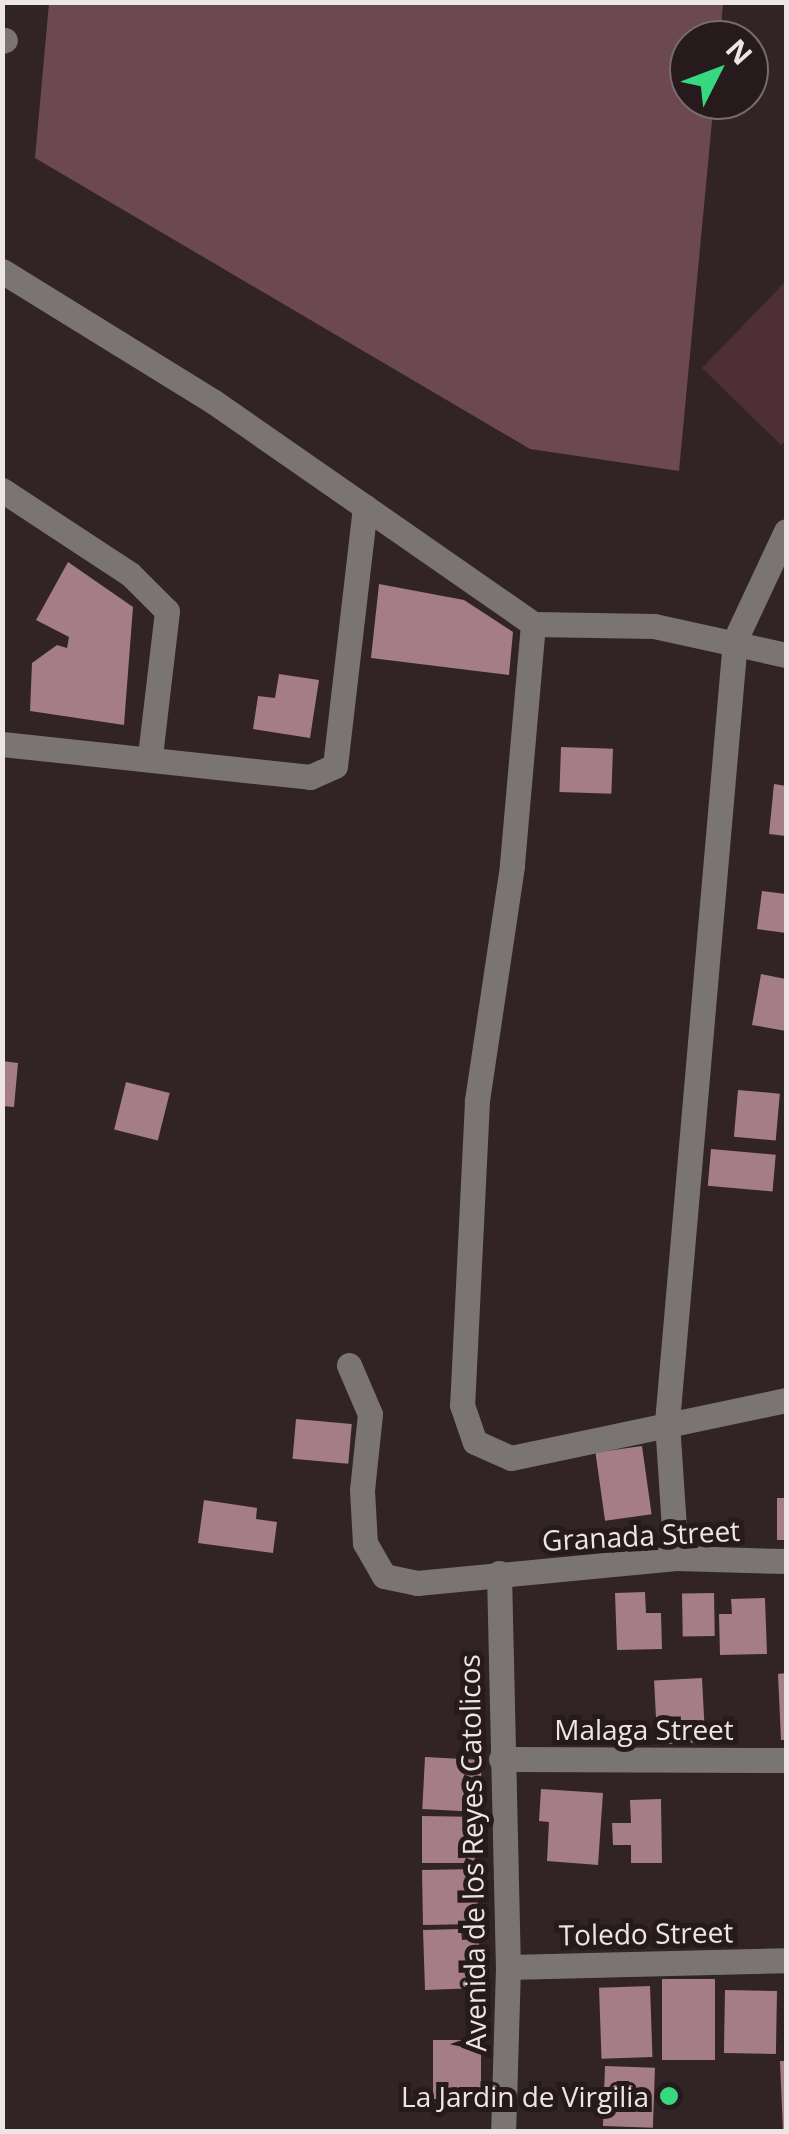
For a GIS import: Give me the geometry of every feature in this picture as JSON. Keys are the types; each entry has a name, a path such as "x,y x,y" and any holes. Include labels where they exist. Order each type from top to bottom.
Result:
{"street":[{"path":"2,270 214,402 533,624 654,626 734,640 786,655"},
{"path":"2,490 130,574 167,611 150,756"},
{"path":"2,744 150,756 310,777 335,766 365,507"},
{"path":"676,1558 666,1422 734,640 786,531"},
{"path":"533,624 512,866 477,1101 462,1406 474,1442 511,1458 666,1422 786,1400"},
{"name":"Granada Street","path":"350,1365 370,1414 362,1490 365,1543 384,1576 417,1584 676,1558 786,1561"},
{"name":"Avenida de los Reyes Catolicos","path":"499,1573 508,1966 503,2132"},
{"name":"Malaga Street","path":"501,1759 786,1760"},
{"name":"Toledo Street","path":"508,1966 786,1960"}],"shaded area":[{"path":"49,3 723,3 722,20 669,20 669,120 712,120 679,471 530,449 35,158"},
{"path":"786,281 786,440 781,445 702,368"}],"building":[{"path":"68,562 133,607 124,725 30,711 32,663 57,645 67,648 69,637 36,620"},
{"path":"379,584 464,600 513,632 509,675 371,658"},
{"path":"279,674 319,680 310,738 253,729 258,696 275,698"},
{"path":"561,747 613,749 611,794 559,792"},
{"path":"774,784 786,786 786,836 769,834"},
{"path":"762,891 786,894 786,933 757,929"},
{"path":"761,974 786,979 786,1031 752,1025"},
{"path":"2,1061 18,1063 14,1107 2,1106"},
{"path":"126,1082 170,1093 158,1140 114,1130"},
{"path":"738,1090 780,1094 776,1140 734,1137"},
{"path":"711,1149 776,1155 773,1192 708,1186"},
{"path":"296,1419 352,1424 348,1464 293,1459"},
{"path":"642,1446 652,1514 605,1521 595,1453"},
{"path":"777,1498 786,1498 786,1540 777,1540"},
{"path":"204,1500 257,1508 256,1519 277,1522 273,1553 198,1543"},
{"path":"645,1592 646,1613 661,1613 662,1649 617,1650 615,1593"},
{"path":"714,1593 715,1636 683,1637 682,1594"},
{"path":"765,1598 767,1654 720,1655 719,1614 732,1614 731,1599"},
{"path":"786,1673 786,1740 781,1740 778,1674"},
{"path":"702,1678 705,1742 657,1744 654,1681"},
{"path":"425,1757 482,1760 479,1812 422,1809"},
{"path":"541,1789 603,1793 598,1865 547,1861 549,1822 539,1821"},
{"path":"661,1799 662,1863 631,1863 631,1845 613,1845 612,1823 631,1823 630,1800"},
{"path":"422,1816 482,1817 474,1863 422,1863"},
{"path":"477,1869 478,1924 423,1925 422,1870"},
{"path":"461,1929 462,1940 479,1939 480,1988 425,1990 423,1930"},
{"path":"662,1979 715,1979 715,2060 662,2060"},
{"path":"650,1986 652,2057 602,2059 599,1988"},
{"path":"725,1990 777,1991 776,2054 724,2053"},
{"path":"433,2040 481,2040 481,2099 433,2099"},
{"path":"780,2061 786,2061 786,2132 783,2132"},
{"path":"605,2066 655,2068 653,2128 603,2126"}],"place":[{"name":"La Jardin de Virgilia","path":"669,2096"}]}
